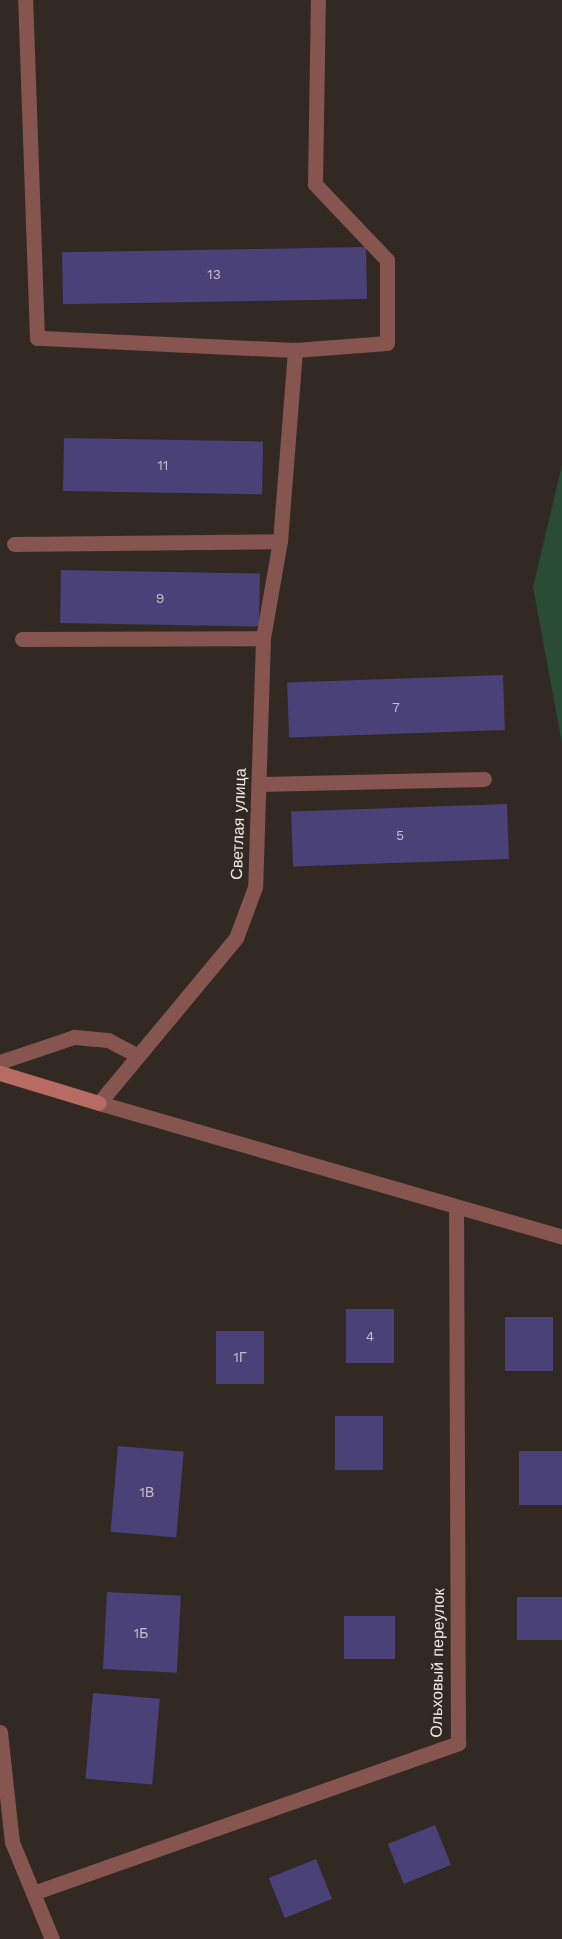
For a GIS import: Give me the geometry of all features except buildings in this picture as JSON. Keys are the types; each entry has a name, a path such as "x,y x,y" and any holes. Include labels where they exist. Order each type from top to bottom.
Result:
{"street":[{"path":"25,0 38,338 295,350 387,343 387,260 315,184 318,0"},
{"name":"Светлая улица","path":"99,1103 236,938 255,887 263,638 280,542 295,350"},
{"path":"14,544 280,542"},
{"path":"22,639 263,638"},
{"path":"258,784 484,779"},
{"path":"0,1062 75,1037 108,1040 138,1056"},
{"path":"0,1073 562,1237"},
{"name":"Ольховый переулок","path":"33,1893 458,1743 456,1207"},
{"path":"0,1732 12,1842 52,1939"}],"green space":[{"path":"562,465 562,743 533,587"}]}
